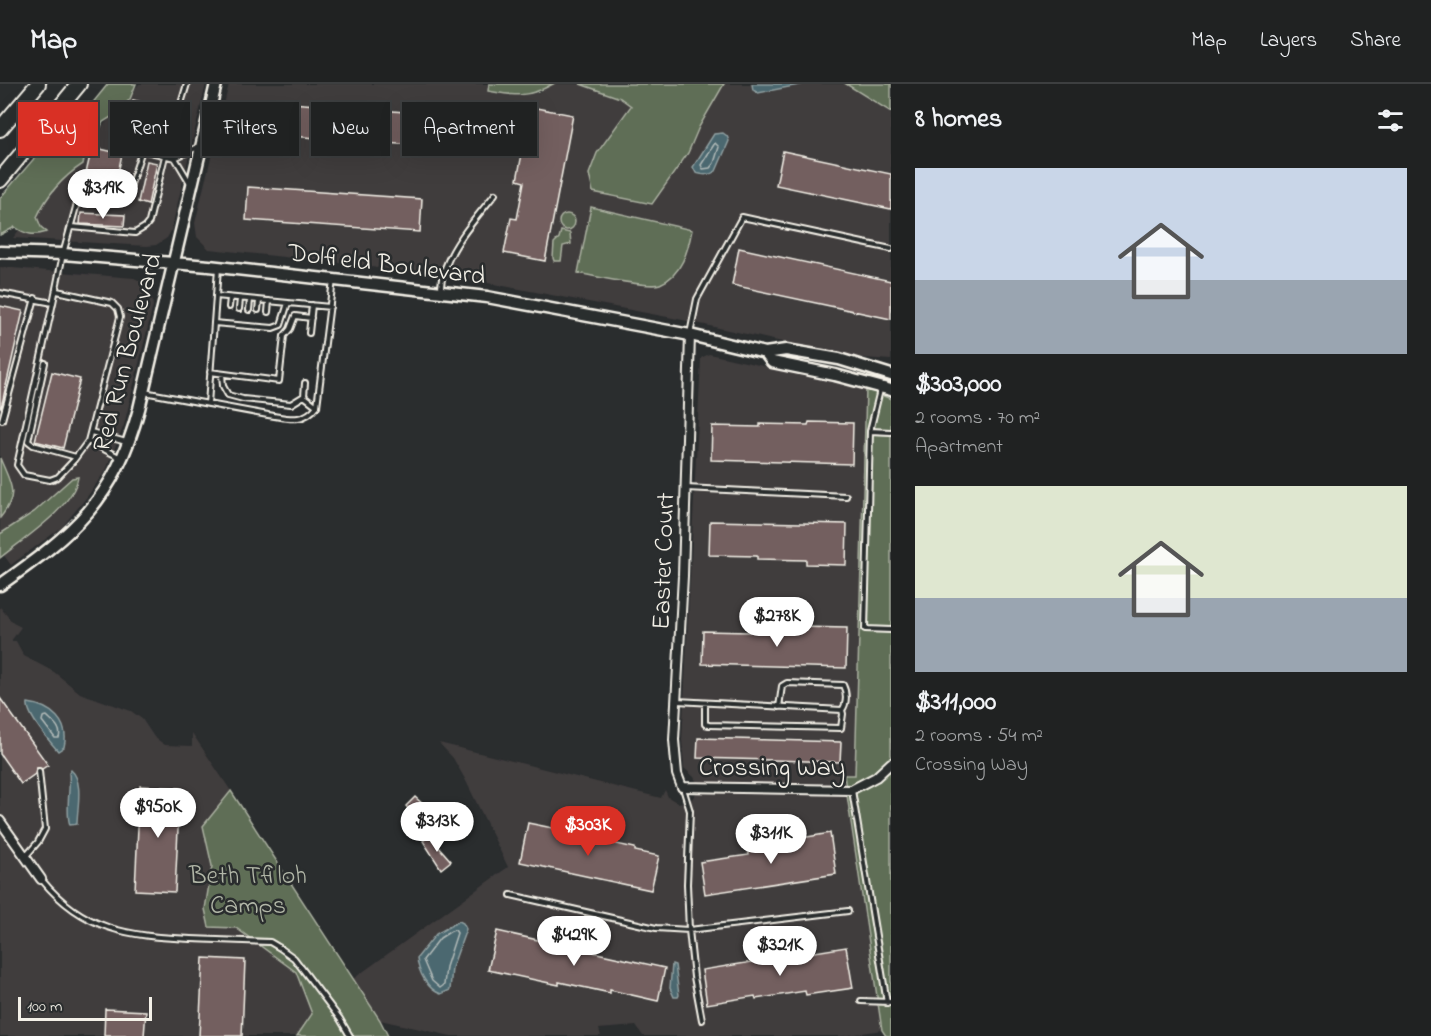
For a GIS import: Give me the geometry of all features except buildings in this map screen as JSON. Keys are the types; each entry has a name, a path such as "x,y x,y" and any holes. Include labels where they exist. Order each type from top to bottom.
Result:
{"highway":[{"path":"0,129 38,84"},
{"path":"0,180 79,84"}],"main road":[{"name":"Red Run Boulevard","path":"0,585 46,553 80,523 108,487 123,459 143,391 174,264 214,85"},
{"name":"Dolfield Boulevard","path":"0,252 63,254 218,267 488,297 690,335 765,353 786,350 839,359 891,375"},
{"name":"Dolfield Boulevard","path":"765,353 772,362 886,389"}],"street":[{"name":"Easter Court","path":"682,787 675,766 674,740 686,488 690,335"},
{"name":"Crossing Way","path":"682,787 851,790 876,777 891,763"},
{"path":"0,820 41,879"}],"lane":[{"path":"182,102 187,84"},
{"path":"72,227 135,233 145,227 149,222 165,156 175,158 201,145"},
{"path":"57,291 112,303 120,312 92,432 77,457 61,475 54,479 24,475 17,465 57,291 63,254 79,196 107,204 128,193 140,156"},
{"path":"175,158 192,185"},
{"path":"440,292 449,258 470,225 495,194"},
{"path":"690,335 691,320 697,299 742,217 891,249"},
{"path":"208,404 218,267"},
{"path":"143,391 288,418 303,418 310,415 317,406 333,279"},
{"path":"0,292 53,303"},
{"path":"216,296 330,307"},
{"path":"2,420 35,298"},
{"path":"229,308 230,298"},
{"path":"239,309 240,299"},
{"path":"249,310 250,300"},
{"path":"258,310 259,300"},
{"path":"268,312 269,301"},
{"path":"214,323 273,328 281,325 288,303"},
{"path":"309,333 312,305"},
{"path":"210,372 279,381 284,336 290,329 295,316 311,318"},
{"path":"228,318 228,324"},
{"path":"238,319 238,325"},
{"path":"248,320 248,326"},
{"path":"256,327 257,320"},
{"path":"266,327 267,321"},
{"path":"45,363 28,441 33,445 77,457"},
{"path":"222,374 223,386 228,395 243,399 291,404 304,396"},
{"path":"304,396 305,383"},
{"path":"886,389 870,432 865,628 891,630"},
{"path":"304,396 317,406"},
{"path":"0,408 6,410"},
{"path":"92,432 129,443"},
{"path":"870,432 891,432"},
{"path":"88,441 123,459"},
{"path":"686,488 846,496"},
{"path":"705,703 705,724 709,725 841,728 845,689 843,685 788,683 782,686 779,707"},
{"path":"676,701 842,710"},
{"path":"25,857 38,842 45,829 39,771"},
{"path":"682,787 690,812 687,884 689,930 702,1020"},
{"path":"851,790 889,1002 861,1001"},
{"path":"41,879 57,898 71,908 102,926 129,934 270,942 294,958 350,1036"},
{"path":"510,895 656,928 689,930 848,911"}],"shaded area":[{"path":"139,84 206,84 190,151 190,102 123,102"},
{"path":"229,84 489,84 489,91 538,93 553,84 580,84 620,98 631,106 597,153 651,204 688,153 699,127 724,84 846,84 891,112 891,360 851,357 678,319 488,283 349,264 209,249 197,237 195,223 211,156 299,156 299,102 225,102"},
{"path":"110,118 110,156 189,156 171,231 167,238 156,245 147,246 13,238 77,156 98,156 98,131"},
{"path":"0,267 134,278 147,284 153,306 124,425 106,470 62,527 11,565 0,550"},
{"path":"709,354 866,389 855,776 844,776 882,1030 843,1036 643,1036 636,1026 599,1029 601,1036 451,1036 380,1020 353,979 508,867 465,779 453,758 439,743 661,798 665,790 668,797 678,803 691,800 697,792 694,777 684,768 682,740 701,358"},
{"path":"0,607 13,623 21,627 11,641 16,641 24,656 54,672 80,693 131,711 142,719 154,737 165,745 192,746 192,733 231,791 203,826 212,866 205,909 236,928 296,972 312,1014 297,1036 0,1036"}],"green space":[{"path":"108,84 136,84 127,102 110,102 110,118 103,122 98,133 98,102 93,102"},
{"path":"489,84 553,84 529,94 514,95 488,91"},
{"path":"580,84 724,84 699,127 688,153 652,204 593,192 589,174 597,153 631,106 620,98"},
{"path":"846,84 891,84 891,112"},
{"path":"36,156 85,156 83,164 62,181 37,217 41,227 47,232 30,234 15,227 0,235 0,198"},
{"path":"591,207 692,230 686,254 674,275 654,285 578,273"},
{"path":"567,214 573,216 575,222 573,228 567,230 561,228 559,222 561,216"},
{"path":"561,231 570,233 571,244 563,246 561,261 554,261 554,243"},
{"path":"866,389 891,399 891,1036 886,1036 882,1030 844,775 855,775"},
{"path":"0,458 10,482 12,495 0,518"},
{"path":"78,477 67,500 58,511 0,558 0,534 34,512 72,478"},
{"name":"Beth Tfiloh Camps","path":"231,791 380,1020 388,1036 297,1036 312,1014 296,972 236,928 209,927 205,909 212,866 203,826"}],"water":[{"path":"752,84 804,84 758,93 753,90"},
{"path":"723,133 729,141 716,171 706,175 696,173 693,167 714,134"},
{"path":"28,703 44,708 57,717 64,730 64,747 58,751 35,721 28,708"},
{"path":"71,770 77,781 79,796 77,824 70,825 68,807"},
{"path":"459,921 466,929 452,968 450,990 441,994 432,989 424,980 417,958 436,934"},
{"path":"672,964 675,965 678,997 674,997 670,988"}]}
